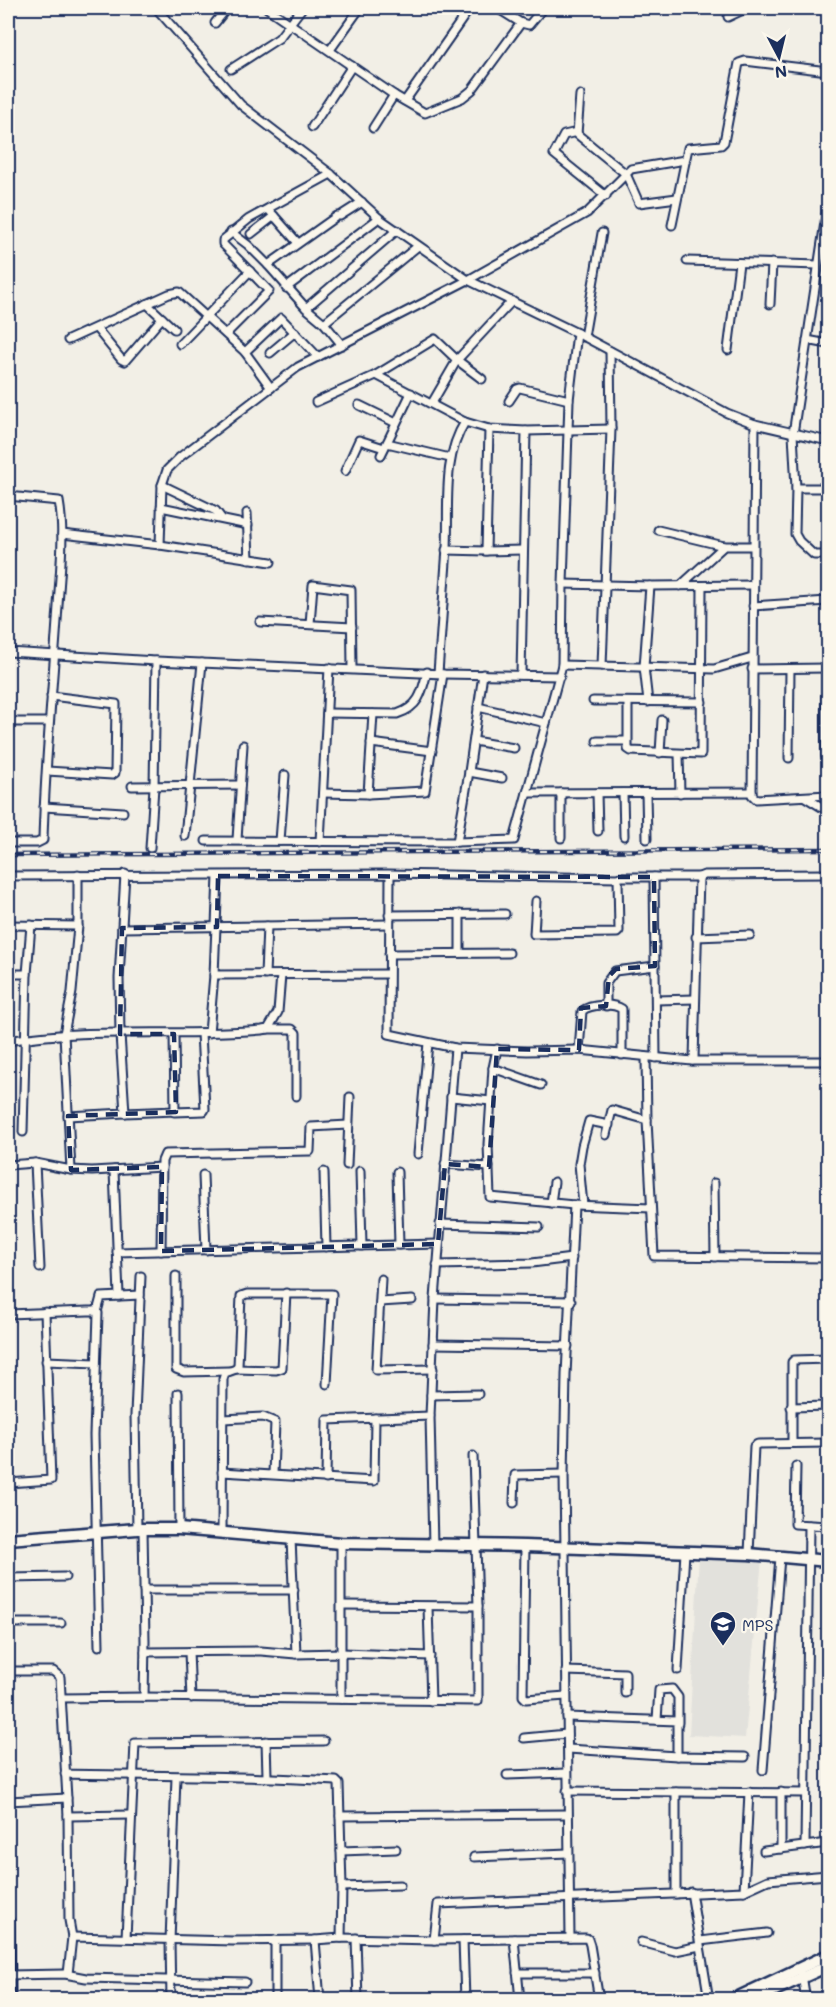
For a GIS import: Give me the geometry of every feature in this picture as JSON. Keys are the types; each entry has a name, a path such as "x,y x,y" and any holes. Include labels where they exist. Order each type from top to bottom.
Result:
{"street":[{"path":"156,8 241,105 331,174 379,218 468,280 581,335 696,398 755,424 828,441"},
{"path":"215,23 227,8"},
{"path":"267,8 394,95 423,112 465,96 476,86 521,23"},
{"path":"231,69 276,40 302,8"},
{"path":"330,50 360,8"},
{"path":"405,101 470,8"},
{"path":"497,8 521,23 529,25 543,8"},
{"path":"728,17 747,8"},
{"path":"672,225 688,148 723,144 740,63 745,61 828,71"},
{"path":"312,126 352,66"},
{"path":"373,128 394,95"},
{"path":"580,95 578,136 626,174 640,203 677,198"},
{"path":"577,132 564,135 554,154 606,196"},
{"path":"160,545 162,485 167,470 180,457 288,374 468,280 587,213 631,169 685,160"},
{"path":"226,334 269,291 223,244 223,240 249,219 331,174"},
{"path":"268,266 337,216 362,202"},
{"path":"828,202 794,434 797,538 814,555 828,555"},
{"path":"268,209 298,243"},
{"path":"251,234 274,216"},
{"path":"286,288 379,218"},
{"path":"306,308 397,230"},
{"path":"231,232 268,266 306,308 324,322 342,345"},
{"path":"206,841 457,842 514,840 562,665 569,400 602,233"},
{"path":"324,322 418,246"},
{"path":"687,261 818,265"},
{"path":"728,350 739,262"},
{"path":"770,304 772,263"},
{"path":"180,344 250,271"},
{"path":"68,340 169,294 179,292 245,352 271,388"},
{"path":"432,403 457,360 512,300"},
{"path":"147,304 174,329"},
{"path":"96,328 121,360 125,361 162,318"},
{"path":"245,352 280,319 283,319 318,357"},
{"path":"270,353 295,332"},
{"path":"316,402 376,375 435,339 482,379"},
{"path":"807,340 828,344"},
{"path":"602,666 611,429 610,351"},
{"path":"376,375 465,422 489,429 526,431 611,429"},
{"path":"509,401 520,388 569,400"},
{"path":"384,449 411,393"},
{"path":"359,405 396,423"},
{"path":"323,793 368,794 425,791 432,751 440,673 450,458 465,422"},
{"path":"755,424 752,792 754,799 828,795"},
{"path":"486,551 489,429"},
{"path":"521,675 526,431"},
{"path":"345,471 360,439 384,449 450,458"},
{"path":"162,485 216,511 222,519"},
{"path":"796,488 828,488"},
{"path":"8,496 58,501 62,534 42,841 8,843"},
{"path":"161,507 248,525"},
{"path":"247,513 249,559"},
{"path":"658,530 724,546 753,546"},
{"path":"62,534 160,545 271,562"},
{"path":"680,586 724,546"},
{"path":"446,550 523,550"},
{"path":"563,584 753,585"},
{"path":"310,624 312,586 351,590 352,669"},
{"path":"648,702 644,667 650,586"},
{"path":"628,702 628,749 660,753 701,754 702,586"},
{"path":"753,606 828,601"},
{"path":"260,622 352,627"},
{"path":"826,757 826,654 828,651"},
{"path":"8,652 201,663 560,676"},
{"path":"562,665 718,669 752,658"},
{"path":"150,848 156,661"},
{"path":"185,836 201,663"},
{"path":"320,842 330,668"},
{"path":"752,669 826,668"},
{"path":"789,758 790,669"},
{"path":"327,714 397,714 411,708 422,694 427,672"},
{"path":"457,842 483,674"},
{"path":"47,771 112,775 115,773 116,704 51,696"},
{"path":"593,701 702,702"},
{"path":"478,707 546,723"},
{"path":"368,794 373,714"},
{"path":"660,753 662,720"},
{"path":"8,722 48,722"},
{"path":"474,741 514,748"},
{"path":"597,741 627,741"},
{"path":"371,743 432,751"},
{"path":"237,840 243,745"},
{"path":"679,754 680,793"},
{"path":"469,772 502,778"},
{"path":"280,841 285,776"},
{"path":"132,786 240,785"},
{"path":"527,793 752,792"},
{"path":"561,793 561,838"},
{"path":"597,793 598,831"},
{"path":"622,793 624,836"},
{"path":"646,793 647,839"},
{"path":"805,796 828,811"},
{"path":"44,807 123,812"},
{"path":"125,1113 120,1034 122,928 126,874"},
{"path":"8,876 390,874 618,878 828,874"},
{"path":"390,874 389,1034 455,1048 579,1050 693,1061 828,1060"},
{"path":"72,1170 64,1034 72,998 78,926 78,875"},
{"path":"68,1116 204,1111 205,1033 214,975 218,876"},
{"path":"654,877 656,1058"},
{"path":"693,1061 699,877"},
{"path":"536,900 534,934 617,933 619,931 618,878"},
{"path":"460,914 460,953"},
{"path":"389,915 505,914"},
{"path":"122,928 389,924"},
{"path":"8,925 78,926"},
{"path":"23,1132 27,974 31,925"},
{"path":"265,975 267,926"},
{"path":"696,937 750,936"},
{"path":"389,954 509,953"},
{"path":"606,1006 606,982 615,970 655,966"},
{"path":"8,974 27,974"},
{"path":"214,975 388,974"},
{"path":"268,1029 278,1012 281,975"},
{"path":"656,1000 694,999"},
{"path":"579,1050 582,1011 586,1008 616,1006 622,1009 622,1055"},
{"path":"8,1041 64,1034 174,1034 291,1029 296,1033 296,1096"},
{"path":"174,1034 174,1112"},
{"path":"418,1155 428,1043"},
{"path":"433,1546 430,1416 433,1344 438,1244 455,1048"},
{"path":"497,1049 491,1101 489,1167 491,1198 574,1205 651,1208"},
{"path":"646,1058 654,1256 828,1258"},
{"path":"493,1068 541,1085"},
{"path":"347,1165 350,1097"},
{"path":"451,1097 491,1101"},
{"path":"606,1135 612,1110 647,1120"},
{"path":"583,1205 579,1164 589,1121 609,1125"},
{"path":"161,1251 163,1156 169,1152 310,1151 311,1127 348,1125"},
{"path":"8,1165 34,1163 87,1171 162,1167"},
{"path":"34,1163 40,1268"},
{"path":"445,1164 489,1167"},
{"path":"114,1170 118,1296"},
{"path":"360,1171 362,1246"},
{"path":"324,1172 326,1247"},
{"path":"397,1172 399,1245"},
{"path":"203,1175 206,1250"},
{"path":"550,1203 554,1182"},
{"path":"714,1184 715,1257"},
{"path":"570,1938 564,1474 574,1205"},
{"path":"440,1224 539,1227"},
{"path":"117,1252 438,1244"},
{"path":"437,1265 532,1263 572,1258"},
{"path":"141,1276 135,1415 144,1590 144,1697"},
{"path":"176,1276 176,1369 184,1372 282,1368 286,1293"},
{"path":"381,1278 376,1371 432,1368"},
{"path":"222,1532 223,1379 225,1373 238,1366 241,1296 286,1293 332,1294 327,1384"},
{"path":"99,1647 94,1435 97,1312 101,1297 140,1294"},
{"path":"435,1299 571,1301"},
{"path":"380,1302 412,1300"},
{"path":"8,1483 51,1479 45,1312"},
{"path":"8,1314 97,1312"},
{"path":"433,1344 567,1346"},
{"path":"792,1443 793,1361 828,1359"},
{"path":"46,1361 96,1363"},
{"path":"178,1393 179,1529"},
{"path":"431,1395 478,1394"},
{"path":"791,1407 828,1406"},
{"path":"326,1479 327,1420 430,1416"},
{"path":"223,1419 263,1417 275,1422 273,1474"},
{"path":"222,1472 374,1480 375,1418"},
{"path":"749,1554 754,1446 758,1444 828,1443"},
{"path":"61,1698 479,1701 473,1456"},
{"path":"796,1466 795,1523 828,1526"},
{"path":"513,1503 515,1475 564,1474"},
{"path":"805,1846 809,1525"},
{"path":"8,1539 140,1529 179,1529 341,1544 564,1547 749,1554 828,1561"},
{"path":"291,1539 296,1654"},
{"path":"341,1544 342,1699"},
{"path":"525,1546 523,1696 526,1698 566,1696"},
{"path":"678,1670 685,1552"},
{"path":"763,1770 780,1557"},
{"path":"8,1578 65,1577"},
{"path":"144,1590 294,1590"},
{"path":"342,1605 478,1606"},
{"path":"428,1607 431,1701"},
{"path":"8,1623 61,1623"},
{"path":"145,1652 261,1651 296,1654 430,1656"},
{"path":"189,1652 191,1698"},
{"path":"8,1671 53,1671 60,1677 68,1815 69,1920 72,1937 68,1974"},
{"path":"567,1671 625,1672 625,1693"},
{"path":"657,1720 658,1690 672,1689 678,1697 677,1756"},
{"path":"567,1717 676,1721 678,1723"},
{"path":"524,1738 567,1734"},
{"path":"266,1741 267,1776"},
{"path":"126,1938 134,1744 137,1742 324,1741"},
{"path":"568,1749 677,1756 745,1757"},
{"path":"507,1775 567,1773"},
{"path":"65,1774 176,1777 267,1776 336,1781 339,1784 341,1938"},
{"path":"171,2000 170,1941 176,1777"},
{"path":"567,1791 805,1793"},
{"path":"676,1792 676,1894"},
{"path":"744,1891 749,1792"},
{"path":"781,1792 781,1849"},
{"path":"8,1801 67,1798"},
{"path":"340,1816 567,1814"},
{"path":"68,1815 131,1815"},
{"path":"764,1851 828,1844"},
{"path":"341,1851 396,1849"},
{"path":"474,1857 568,1853"},
{"path":"434,1940 438,1904 744,1891 768,1880 828,1875"},
{"path":"342,1887 400,1885"},
{"path":"691,1892 709,2000"},
{"path":"8,1922 9,2000"},
{"path":"641,1942 675,1951 700,1943 767,1933"},
{"path":"72,1937 170,1941 341,1938 588,1939 599,2000"},
{"path":"356,1938 358,2000"},
{"path":"514,1939 519,2000"},
{"path":"275,1940 275,2000"},
{"path":"315,1940 320,2000"},
{"path":"463,1940 465,2000"},
{"path":"753,2000 802,1973 828,1955"},
{"path":"732,2000 802,1973 828,1966"},
{"path":"518,1973 595,1973"},
{"path":"802,1973 806,2000"},
{"path":"8,1975 68,1974 86,1978 245,1983"}],"highlighted area":[{"path":"218,876 654,877 655,966 616,969 609,976 606,1006 581,1008 579,1050 497,1049 489,1167 445,1164 438,1244 161,1251 162,1167 71,1170 68,1116 176,1112 174,1034 120,1034 122,928 217,927"}],"shaded area":[{"name":"MPS","path":"699,1555 762,1559 745,1738 689,1735"}],"railway":[{"path":"8,855 828,849"}],"place":[{"name":"MPS","path":"723,1647"}]}
